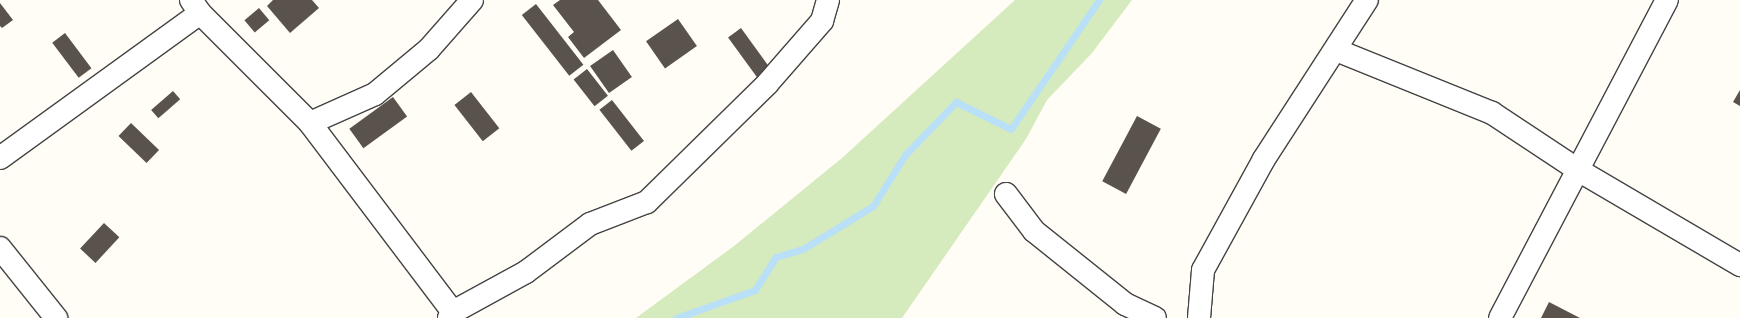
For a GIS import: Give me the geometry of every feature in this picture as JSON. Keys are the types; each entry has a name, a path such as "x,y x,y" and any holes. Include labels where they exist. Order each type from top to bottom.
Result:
{"street":[{"path":"310,123 375,94 428,49 472,0"},
{"path":"0,158 195,7 310,123 383,216 451,315 526,272 590,224 647,202 768,84 822,21 828,0"},
{"path":"1198,318 1203,270 1264,159 1367,0"},
{"path":"1500,318 1667,0"},
{"path":"1336,50 1492,113 1578,170 1740,265"},
{"path":"1006,194 1034,231 1125,304 1155,318"},
{"path":"0,248 56,318"}],"green space":[{"path":"1015,0 1132,0 1092,53 1047,100 1026,139 902,318 636,318 734,246 842,158"}],"building":[{"path":"273,0 312,0 319,8 290,33 267,6"},
{"path":"560,0 598,0 621,30 584,58 568,37 574,32 553,5"},
{"path":"0,3 13,20 2,28 0,26"},
{"path":"536,4 583,65 569,76 522,15"},
{"path":"259,8 269,20 255,32 244,20"},
{"path":"678,19 697,46 665,68 646,41"},
{"path":"741,28 770,68 757,77 728,37"},
{"path":"65,33 91,68 79,78 52,43"},
{"path":"613,50 632,77 609,93 590,66"},
{"path":"587,69 608,96 595,106 574,79"},
{"path":"1740,90 1740,106 1733,102"},
{"path":"173,91 180,99 158,118 151,110"},
{"path":"471,92 499,128 483,141 454,105"},
{"path":"393,97 407,116 363,148 349,129"},
{"path":"612,100 644,141 631,151 599,110"},
{"path":"1137,116 1161,129 1126,194 1102,181"},
{"path":"131,123 159,150 147,163 118,136"},
{"path":"104,223 119,237 95,263 80,249"},
{"path":"1549,302 1580,318 1541,318"}],"waterway":[{"path":"676,318 755,290 776,257 803,249 873,206 905,155 956,102 1011,129 1099,0"}]}
